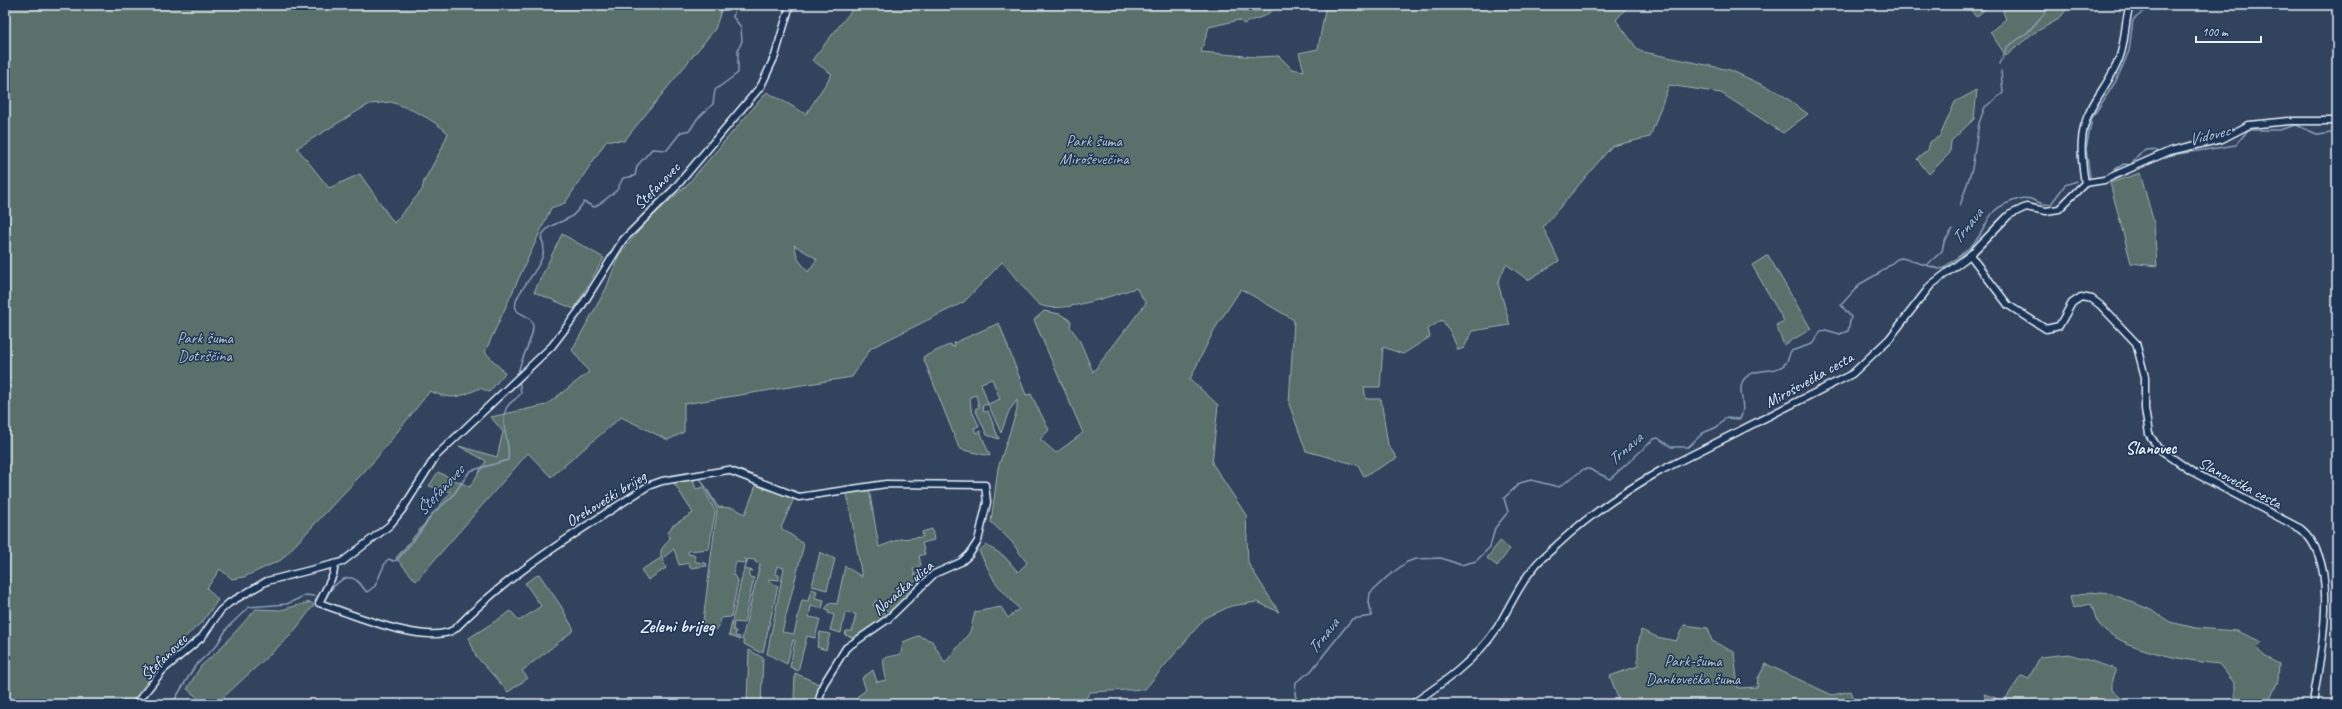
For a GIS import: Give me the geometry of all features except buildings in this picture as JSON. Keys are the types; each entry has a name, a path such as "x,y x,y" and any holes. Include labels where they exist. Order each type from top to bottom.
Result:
{"street":[{"name":"Štefanovec","path":"136,704 164,670 202,637 220,611 229,603 267,581 335,565 350,558 390,525 402,510 436,456 542,357 565,330 623,240 674,189 761,86 775,56 790,5"},
{"path":"2130,5 2120,56 2109,82 2091,108 2087,120 2081,153 2086,183 2104,180 2161,155 2222,139 2256,124 2289,121 2337,121"},
{"name":"Miroševečka cesta","path":"1412,704 1455,673 1478,651 1496,629 1522,582 1536,564 1588,517 1631,488 1654,475 1852,374 1889,339 1931,285 1970,255 2000,222 2017,210 2026,207 2046,211 2059,209 2086,183"},
{"name":"Slanovečka cesta","path":"1970,255 2008,305 2046,329 2059,326 2072,303 2076,299 2087,296 2100,305 2136,343 2145,377 2145,409 2149,434 2158,448 2191,471 2301,529 2313,536 2319,543 2328,566 2331,580 2331,622 2313,704"},
{"name":"Orehovečki brijeg","path":"335,565 333,575 321,599 401,631 450,632 516,574 543,554 648,486 669,480 728,470 799,497 886,484 985,485"},
{"name":"Novačka ulica","path":"818,704 823,685 846,648 888,620 934,574 961,562 970,555 978,541 987,502 985,485"}],"green space":[{"name":"Park šuma Dotrščina","path":"5,5 723,5 715,29 624,141 607,140 565,203 551,208 485,352 505,373 489,392 480,388 461,396 450,397 430,391 374,461 281,560 244,577 232,579 220,569 207,588 218,600 203,621 174,647 130,704 5,704","holes":["391,102 428,118 448,133 441,150 424,181 422,190 394,223 360,174 329,188 297,148 370,104"]},
{"name":"Park šuma Miroševečina","path":"856,5 982,5 983,7 986,5 1133,5 1146,11 1154,5 1230,5 1246,12 1273,9 1264,16 1244,24 1239,20 1209,27 1201,52 1256,57 1279,56 1292,69 1304,71 1299,53 1318,49 1325,10 1320,5 1629,5 1616,20 1639,51 1730,70 1780,93 1808,114 1783,133 1721,93 1669,85 1650,137 1612,146 1543,227 1559,261 1528,280 1506,264 1498,283 1510,325 1472,331 1464,348 1458,350 1451,333 1442,320 1428,329 1430,337 1403,354 1383,347 1380,387 1364,387 1366,399 1381,399 1388,445 1397,458 1364,476 1358,465 1306,451 1289,404 1294,320 1241,289 1214,330 1190,379 1218,405 1212,463 1246,515 1248,563 1279,612 1257,602 1231,606 1205,618 1145,689 1090,692 1082,704 856,704 858,696 866,690 862,678 873,670 877,682 886,680 883,658 901,654 903,642 918,636 932,641 945,663 970,632 975,612 1001,607 1008,618 1019,609 995,582 979,551 986,545 1004,556 1018,572 1027,563 1011,541 991,522 998,468 1017,410 1017,400 1009,411 1001,433 988,404 982,406 984,412 988,411 999,439 987,435 975,409 979,407 976,395 970,397 971,409 979,426 974,428 976,433 980,431 990,456 963,450 959,448 923,357 951,344 952,347 955,346 954,343 999,323 1026,395 1031,394 1049,430 1040,439 1056,453 1083,433 1034,320 1044,311 1060,314 1071,321 1070,327 1079,339 1093,372 1146,303 1136,288 1102,299 1073,306 1049,307 1040,305 1032,298 1002,262 964,302 871,348 852,377 684,404 684,432 668,440 621,417 551,477 528,453 416,581 396,558 451,492 429,486 438,472 470,487 486,461 459,446 497,457 503,432 491,417 546,405 589,372 572,350 606,289 619,255 648,220 686,186 767,92 806,114 832,74 812,60","holes":["794,245 817,259 808,272 798,259","992,379 1000,399 988,404 981,383"]},
{"path":"1967,5 1990,5 1976,17"},
{"path":"2007,5 2070,5 2059,19 2032,34 2006,56 1990,32 2006,19 2003,12"},
{"path":"1977,90 1974,119 1951,141 1950,153 1929,174 1917,159 1928,150 1930,142 1940,136 1955,102"},
{"path":"2140,173 2154,223 2157,266 2131,263 2110,183"},
{"path":"562,234 604,258 574,309 534,292"},
{"path":"1768,255 1811,329 1784,345 1776,325 1784,321 1752,265"},
{"path":"695,476 698,478 693,481 696,489 703,487 715,511 709,549 688,551 689,555 694,554 696,562 706,563 707,566 690,568 689,563 679,565 674,549 662,559 666,568 648,580 641,570 661,558 661,550 670,538 668,533 672,526 693,513 672,480"},
{"path":"699,476 718,507 734,508 745,514 757,483 794,498 781,528 804,544 782,632 794,634 802,600 808,601 811,589 817,591 815,598 824,600 822,609 811,606 809,617 820,619 815,638 807,636 798,671 790,667 795,641 793,640 787,664 767,654 784,568 777,566 775,574 779,575 779,580 769,579 769,582 778,586 763,652 759,652 744,644 744,641 742,640 760,564 755,562 755,560 748,559 745,569 753,571 750,572 749,577 754,578 744,623 734,622 733,630 736,631 735,636 740,637 740,640 729,635 746,559 744,559 743,563 736,562 733,574 738,582 731,617 721,618 719,626 716,630 711,627 709,629 702,629 717,510"},
{"path":"869,489 879,547 900,539 923,537 922,532 932,529 934,540 922,543 925,554 919,556 921,565 913,569 915,575 924,570 925,572 909,587 911,591 889,613 884,608 885,606 876,600 873,605 887,615 887,618 855,638 845,635 846,631 852,631 856,614 845,613 841,633 830,630 834,615 828,613 829,610 825,609 830,603 837,604 845,566 862,577 847,493"},
{"path":"1500,541 1510,549 1497,566 1487,558"},
{"path":"820,552 835,559 827,590 812,586"},
{"path":"539,574 561,606 574,630 522,671 528,678 508,692 476,656 469,638 511,611 519,621 541,606 525,583"},
{"path":"2090,592 2112,594 2151,610 2170,622 2196,628 2237,631 2262,642 2257,647 2264,656 2279,664 2278,681 2268,704 2235,704 2235,684 2219,664 2155,653 2122,641 2109,633 2099,624 2091,604 2073,608 2070,597"},
{"path":"310,602 314,605 292,634 216,704 205,704 187,689 201,666 217,652 256,609 281,610"},
{"name":"Park-šuma Dankovečka šuma","path":"1684,625 1708,628 1712,641 1734,652 1738,688 1757,687 1758,678 1766,664 1832,695 1851,691 1856,704 1620,704 1610,676 1638,666 1638,646 1641,630 1657,637 1676,641"},
{"path":"820,632 830,634 826,650 817,647"},
{"path":"749,650 763,658 761,704 749,704 747,701"},
{"path":"2069,654 2116,669 2112,680 2112,690 2128,704 1992,704 1986,700 1984,694 2004,701 2021,676 2029,678 2040,657"},
{"path":"795,673 819,684 820,689 817,703 794,699"}],"waterway":[{"name":"Štefanovec","path":"518,376 521,363 531,338 533,324 529,318 517,311 515,304 518,296 542,258 544,248 541,238 543,234 553,225 571,217 584,202 594,207 606,199 617,190 623,178 635,176 637,166 652,149 667,150 681,132 690,130 697,119 713,104 715,90 738,73 738,50 742,41 741,27 733,17 736,5"},
{"path":"2000,64 2007,47 2027,33 2052,5"},
{"name":"Trnava","path":"2090,177 2086,149 2092,118 2116,81 2124,63 2129,51 2133,20 2152,5"},
{"path":"1960,206 1972,169 1979,123 1985,107 2003,93 2001,71"},
{"name":"Vidovec","path":"2165,156 2236,145 2248,130 2279,130 2296,125 2319,135 2337,132"},
{"name":"Vidovec","path":"2114,170 2124,164 2131,165 2139,154 2147,150 2155,150 2160,153"},
{"name":"Trnava","path":"1300,704 1295,695 1296,682 1311,671 1352,619 1372,616 1369,602 1370,593 1387,577 1407,562 1416,559 1441,558 1461,565 1476,561 1490,547 1495,528 1508,512 1504,498 1520,483 1531,480 1559,487 1584,469 1589,469 1610,479 1654,439 1658,438 1671,447 1688,447 1703,433 1717,427 1725,418 1740,419 1743,409 1741,387 1745,378 1760,371 1772,370 1782,366 1787,362 1791,351 1812,344 1821,331 1826,330 1840,334 1848,331 1851,317 1841,305 1860,284 1881,272 1897,259 1902,258 1939,269 1944,268 1973,244 1993,212 1999,207 2024,198 2043,204 2051,204 2065,185 2077,181"},
{"path":"1927,265 1942,251 1944,242 1953,229"},
{"name":"Štefanovec","path":"324,598 326,598 334,586 347,578 356,580 367,592 375,586 386,561 389,559 393,561 397,560 418,535 432,514 451,498 470,471 508,460 504,415 507,406 521,393 519,379"},
{"name":"Štefanovec","path":"172,704 195,666 216,646 228,627 249,607 287,604 306,595 320,597"}],"district":[{"name":"Slanovec","path":"2151,448"},
{"name":"Zeleni brijeg","path":"677,626"}]}
